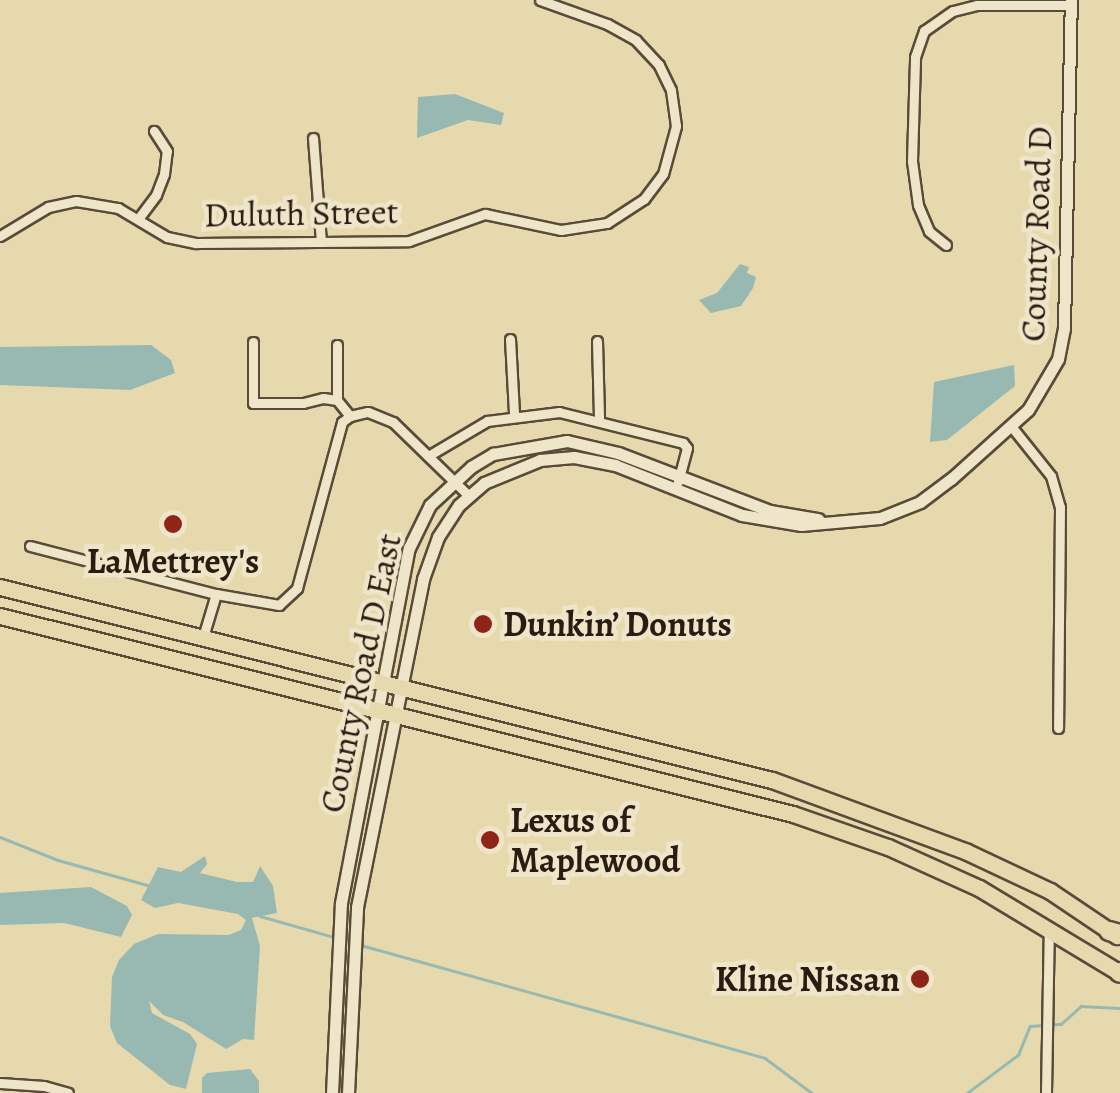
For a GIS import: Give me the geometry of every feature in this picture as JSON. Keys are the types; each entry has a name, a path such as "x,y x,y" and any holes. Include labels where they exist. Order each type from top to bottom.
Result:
{"main road":[{"path":"0,588 709,762 828,798 1034,883 1116,934"},
{"path":"0,616 832,826 925,862 1049,926 1120,972"}],"street":[{"name":"Duluth Street","path":"0,236 48,207 76,201 104,204 180,241 409,241 486,214 562,230 607,223 632,210 654,188 670,160 676,126 671,90 648,52 622,31 540,0"},
{"path":"946,245 929,231 918,205 912,161 914,57 924,31 952,11 977,4 1071,3"},
{"name":"County Road D","path":"834,521 880,518 920,502 1011,426 1046,385 1058,359 1064,328 1071,3"},
{"path":"138,219 156,196 164,174 167,151 154,131"},
{"path":"313,138 321,242"},
{"path":"510,339 514,414"},
{"path":"597,340 599,418"},
{"path":"253,342 253,403 337,400"},
{"path":"337,345 337,400 350,416"},
{"path":"428,456 487,421 514,414 559,412 599,418 683,443 687,448 676,489"},
{"path":"350,416 380,414 470,496"},
{"path":"30,546 266,605 290,599 336,439 350,416"},
{"path":"1011,426 1051,476 1060,506 1058,728"},
{"name":"County Road D East","path":"332,1093 341,903 414,534 430,505 493,454 555,441 593,444 770,510 834,521"},
{"name":"County Road D East","path":"348,1093 357,908 423,578 438,537 470,496 514,468 574,458 614,465 768,522 801,525 834,521"},
{"path":"203,637 216,594"},
{"path":"1046,1093 1049,926"},
{"path":"0,1082 68,1093"}],"water":[{"path":"455,94 504,113 501,125 468,120 417,138 418,97"},
{"path":"740,264 749,267 747,273 756,277 753,288 741,306 711,313 699,300 717,293"},
{"path":"151,345 171,360 175,373 130,390 0,385 0,347"},
{"path":"1014,365 1015,386 947,440 930,442 934,382"},
{"path":"205,856 207,864 200,873 237,882 253,882 260,866 273,886 277,913 252,918 260,946 254,1040 243,1039 226,1049 183,1022 163,1015 149,1001 152,1013 190,1034 197,1044 186,1089 170,1085 117,1043 110,1026 112,977 119,960 134,944 158,934 229,935 241,930 246,920 238,914 178,903 155,908 141,900 158,867 181,872"},
{"path":"91,887 127,906 132,915 121,937 64,923 0,925 0,893"},
{"path":"250,1069 259,1081 259,1093 202,1093 202,1078 207,1073"}],"waterway":[{"path":"0,837 58,860 151,886"},
{"path":"260,916 334,937"},
{"path":"361,945 765,1058 812,1093"},
{"path":"967,1093 1018,1055 1030,1026 1061,1024 1081,1006 1120,1008"}],"place":[{"name":"LaMettrey's","path":"173,524"},
{"name":"Dunkin’ Donuts","path":"483,624"},
{"name":"Lexus of Maplewood","path":"490,840"},
{"name":"Kline Nissan","path":"920,979"}]}
